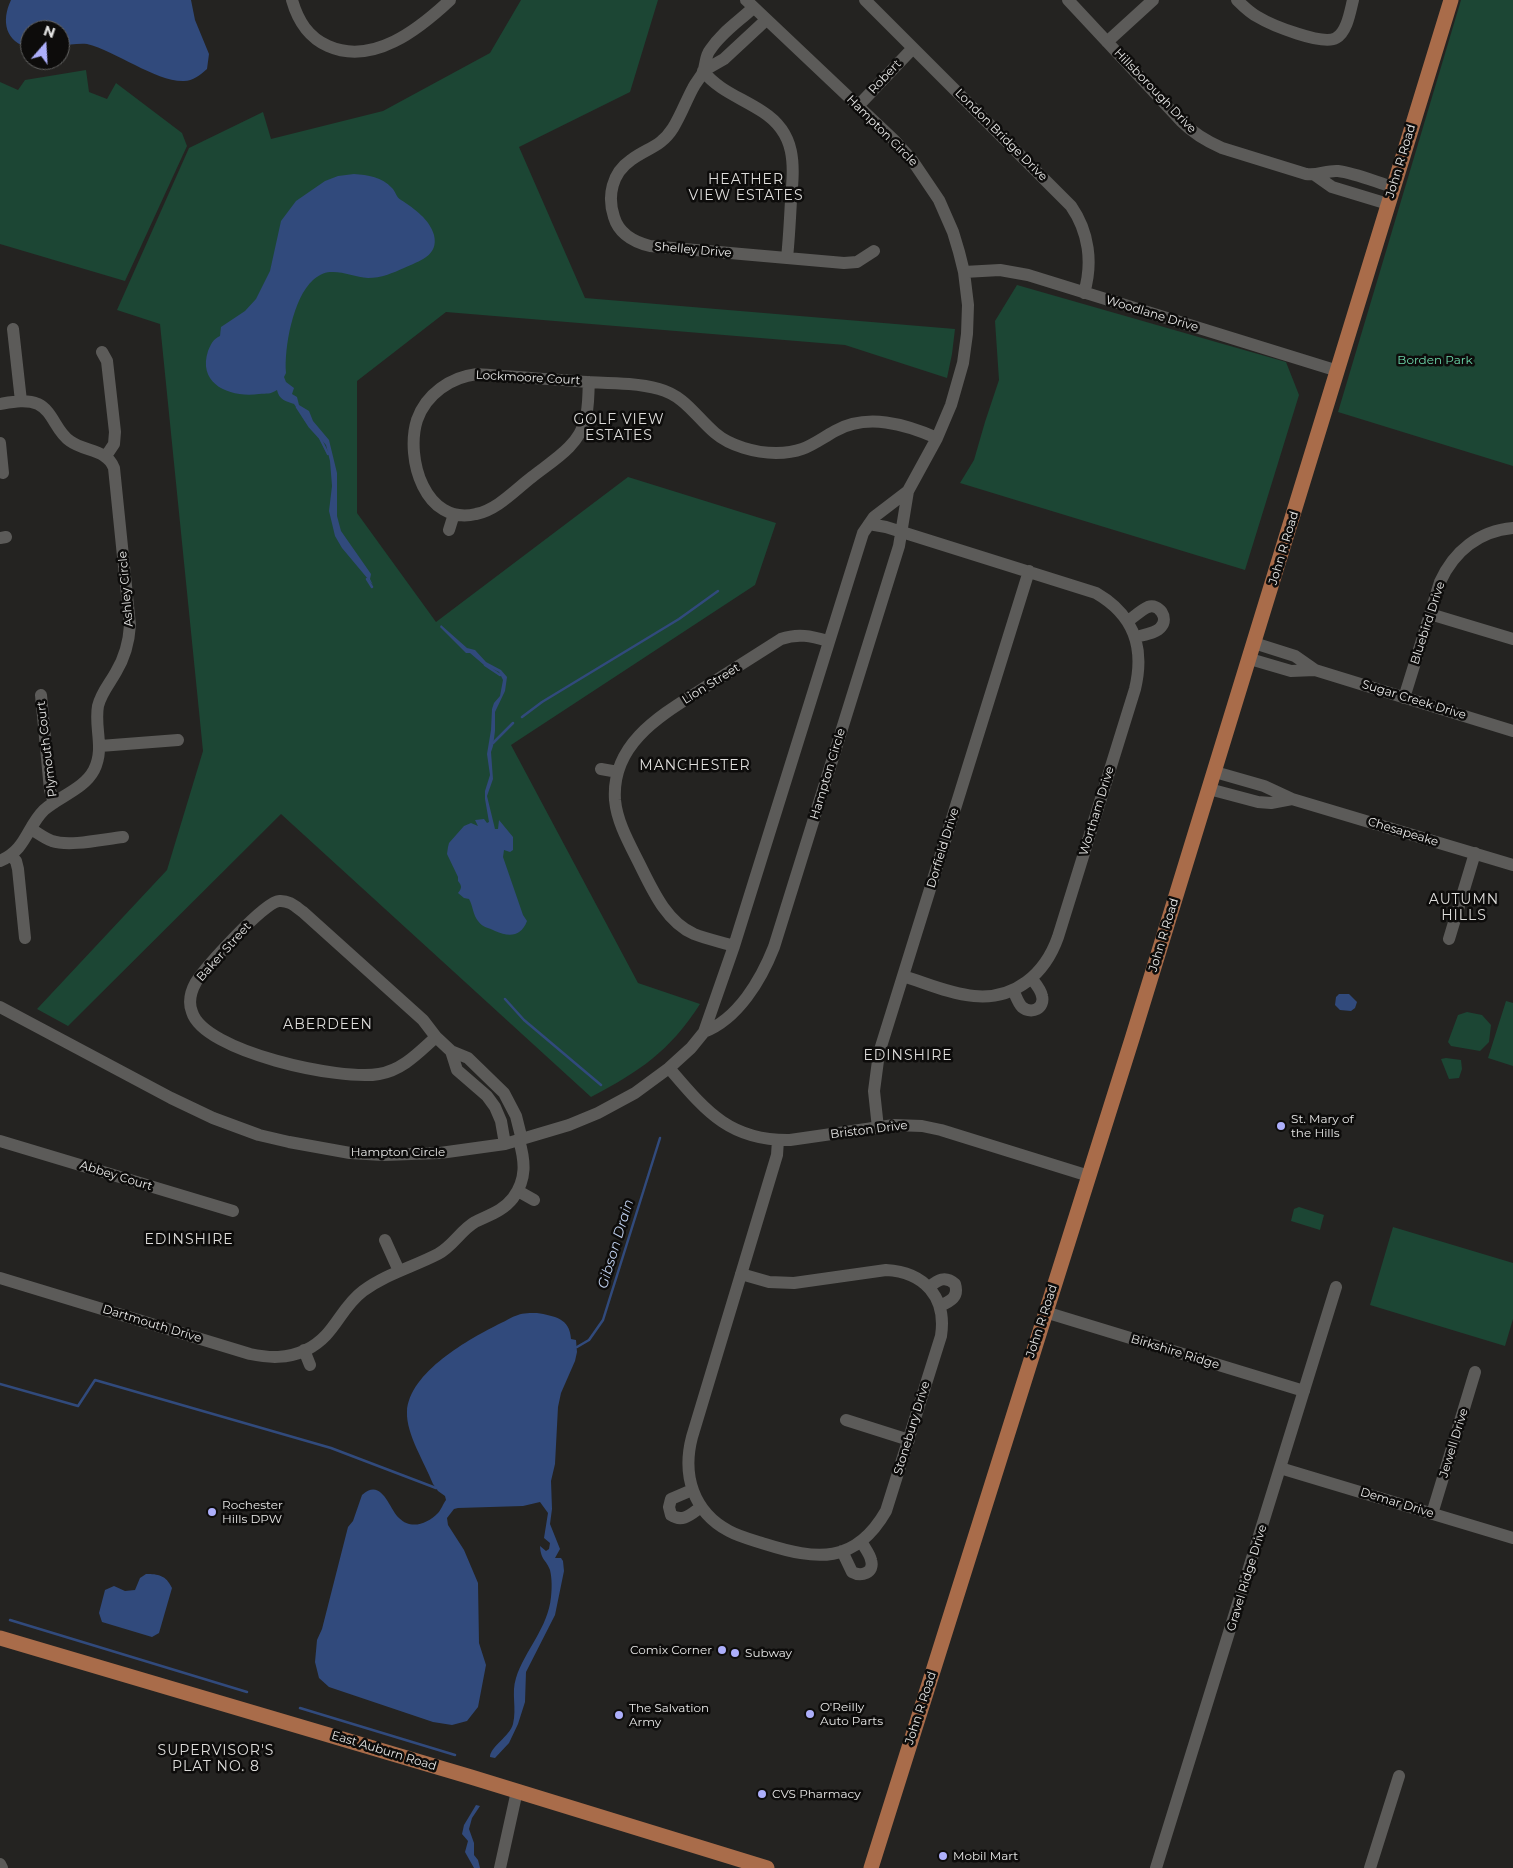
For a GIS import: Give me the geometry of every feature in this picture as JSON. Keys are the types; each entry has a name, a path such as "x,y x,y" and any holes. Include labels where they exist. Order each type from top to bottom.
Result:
{"main road":[{"name":"John R Road","path":"871,1868 1210,789 1451,0"},
{"name":"East Auburn Road","path":"0,1638 517,1791 767,1868"}],"street":[{"path":"292,0 298,20 310,34 334,49 356,52 378,48 402,37 450,0"},
{"name":"London Bridge Drive","path":"865,0 1071,206 1087,240 1089,269 1084,293"},
{"name":"Hillsborough Drive","path":"1068,0 1181,121 1200,137 1222,148 1315,175 1332,187 1388,204"},
{"path":"1107,42 1153,0"},
{"path":"1237,0 1266,22 1325,40 1337,38 1342,33 1354,0"},
{"name":"Hampton Circle","path":"704,1032 721,1024 739,1005 770,957 889,579 902,533 908,491 937,438 960,378 966,350 968,305 964,272 953,232 931,186 903,149 749,4"},
{"name":"Shelley Drive","path":"749,4 708,52 703,71 673,128 664,140 624,165 614,179 610,197 615,222 624,234 633,241 650,246 844,262 857,262 874,251"},
{"path":"766,20 724,59 703,71 720,88 763,112 773,120 781,129 790,146 794,166 787,258"},
{"name":"Robert","path":"858,106 913,48"},
{"name":"Hillsborough Drive","path":"1315,175 1327,171 1338,171 1393,187"},
{"name":"Woodlane Drive","path":"964,272 988,270 1013,272 1338,371"},
{"path":"13,329 21,401"},
{"path":"0,404 21,401 36,403 44,407 69,441 106,456 114,444 115,432 108,361 102,352"},
{"name":"Lockmoore Court","path":"589,382 586,418 579,435 572,444 493,507 477,514 454,514 440,508 429,497 422,483 415,458 417,422 422,411 436,392 449,382 477,374 589,382 648,387 669,393 686,403 715,434 724,440 735,445 766,452 776,453 807,449 842,428 862,422 900,424 937,438"},
{"path":"0,443 3,473"},
{"name":"Ashley Circle","path":"6,858 21,846 39,817 91,775 99,759 98,706 101,697 124,657 128,645 130,625 114,468 112,462 106,456"},
{"name":"Hampton Circle","path":"0,1007 184,1105 214,1118 259,1135 316,1148 350,1153 440,1153 505,1144 569,1125 598,1113 636,1093 669,1068 691,1048 704,1032 734,946 859,542 874,517 908,491"},
{"path":"449,530 454,514"},
{"name":"Wortham Drive","path":"869,524 886,527 1096,593 1114,606 1128,621 1136,637 1138,651 1139,667 1135,689 1055,944 1049,957 1032,978 1013,990 990,996 972,996 903,976"},
{"name":"Bluebird Drive","path":"1404,698 1445,570 1460,551 1486,534 1513,528"},
{"name":"Dorfield Drive","path":"878,1128 874,1091 876,1065 1029,571"},
{"path":"1128,621 1147,607 1159,609 1162,613 1164,618 1159,629 1136,637"},
{"path":"1430,614 1513,639"},
{"name":"Lion Street","path":"734,946 694,934 674,920 662,905 641,866 620,820 615,800 618,772 629,747 657,718 781,639 789,636 803,635 828,641"},
{"name":"Sugar Creek Drive","path":"1254,643 1295,656 1315,670 1513,731"},
{"name":"Sugar Creek Drive","path":"1250,659 1291,671 1315,670"},
{"name":"Plymouth Court","path":"41,695 50,790 54,803"},
{"path":"100,746 178,740"},
{"path":"601,769 618,772"},
{"name":"Chesapeake","path":"1214,772 1264,786 1292,799 1513,865"},
{"name":"Chesapeake","path":"1210,789 1258,802 1271,803 1292,799"},
{"path":"31,829 46,839 68,843 123,837"},
{"path":"1449,939 1475,853"},
{"path":"6,858 16,861 18,869 25,938"},
{"name":"Baker Street","path":"436,1037 411,1059 390,1071 370,1075 338,1073 280,1062 219,1038 208,1032 195,1020 190,1005 190,998 196,983 204,971 260,911 273,902 286,901 303,912 416,1014 436,1037 451,1050 468,1058 499,1086 512,1106 521,1140"},
{"path":"1013,990 1019,1003 1024,1008 1035,1011 1041,1006 1043,1000 1042,994 1032,978"},
{"name":"Baker Street","path":"451,1050 457,1070 487,1096 499,1114 505,1144"},
{"name":"Briston Drive","path":"669,1068 704,1108 716,1118 753,1136 778,1140 805,1139 909,1125 940,1130 1089,1176"},
{"path":"487,1096 499,1086"},
{"name":"Dartmouth Drive","path":"0,1278 250,1354 280,1357 304,1350 328,1334 349,1305 362,1292 399,1271 440,1253 469,1226 504,1208 518,1191 525,1168 521,1140"},
{"name":"Stonebury Drive","path":"741,1274 769,1282 794,1284 886,1270 898,1270 910,1274 929,1287 940,1306 942,1320 941,1336 886,1511 876,1527 861,1541 842,1551 823,1555 793,1553 729,1531 708,1516 701,1507 692,1490 688,1469 689,1446 741,1274 777,1155 778,1140"},
{"name":"Abbey Court","path":"0,1141 233,1211"},
{"path":"518,1191 534,1200"},
{"path":"385,1240 399,1271"},
{"path":"929,1287 946,1278 955,1284 956,1296 940,1306"},
{"name":"Gravel Ridge Drive","path":"1156,1868 1336,1287"},
{"name":"Birkshire Ridge","path":"1045,1312 1304,1391"},
{"path":"304,1350 310,1365"},
{"name":"Jewell Drive","path":"1432,1514 1475,1372"},
{"path":"846,1420 909,1440"},
{"name":"Demar Drive","path":"1280,1468 1513,1538"},
{"path":"692,1490 671,1499 669,1507 671,1514 679,1519 684,1519 701,1507"},
{"path":"842,1551 852,1572 864,1574 871,1568 872,1564 861,1541"},
{"path":"1370,1868 1399,1776"},
{"path":"500,1868 517,1791"},
{"path":"0,1864 2,1868"}],"green space":[{"path":"521,0 658,0 630,92 519,147 585,298 955,329 947,378 845,345 446,312 357,381 357,513 436,622 628,477 776,523 755,585 511,745 638,983 700,1004 665,1048 639,1069 591,1097 281,814 68,1026 37,1009 167,870 203,751 160,324 117,310 189,148 263,112 271,139 383,111 490,53"},
{"name":"Borden Park","path":"1461,0 1513,0 1513,466 1338,412"},
{"path":"86,70 89,92 107,99 116,83 182,133 187,146 125,281 0,244 0,82 18,90 25,80"},
{"path":"1017,285 1286,362 1299,395 1245,570 960,483 974,460 999,380 995,321"},
{"path":"1506,1001 1513,1003 1513,1066 1488,1058"},
{"path":"1467,1012 1482,1015 1491,1025 1489,1042 1480,1051 1451,1046 1448,1042 1458,1015"},
{"path":"1441,1059 1461,1060 1462,1069 1459,1078 1449,1079"},
{"path":"1299,1207 1324,1215 1320,1230 1291,1221 1294,1209"},
{"path":"1393,1227 1513,1263 1513,1319 1505,1346 1370,1305"}],"water":[{"path":"11,0 191,0 195,20 209,54 207,69 190,80 173,80 149,72 87,44 70,45 70,20 20,20 20,44 10,36 7,30 6,16"},
{"path":"354,174 374,177 388,184 399,199 416,211 429,224 434,235 434,248 431,253 421,260 396,272 382,276 368,278 340,272 330,272 321,274 313,280 300,299 291,324 284,377 286,382 294,388 292,394 297,397 299,405 309,411 313,421 329,440 337,473 337,516 341,531 371,574 370,579 373,585 342,548 335,536 329,511 332,486 330,461 326,445 310,427 294,404 281,398 277,390 272,393 248,395 228,391 212,381 207,373 206,363 208,351 214,340 220,336 221,327 245,311 256,299 270,271 281,221 296,201 325,181 338,176"},
{"path":"441,625 467,648 475,650 486,662 501,670 507,677 505,691 495,712 495,731 491,752 493,779 487,796 495,829 498,829 499,820 513,837 513,850 510,852 504,850 503,857 523,915 527,921 518,933 510,935 500,933 480,923 475,916 469,899 464,898 458,893 461,886 447,854 449,843 464,826 471,823 478,826 475,820 484,819 487,823 489,822 485,799 485,791 490,775 487,754 492,709 500,696 503,680 499,672 484,665 470,653 466,653 440,627"},
{"path":"1339,994 1349,994 1357,1002 1355,1008 1351,1011 1340,1010 1335,1005 1336,997"},
{"path":"525,1313 537,1313 560,1319 568,1326 571,1339 576,1340 577,1352 575,1361 561,1393 558,1407 555,1464 551,1481 552,1509 550,1524 560,1549 555,1558 561,1558 564,1571 555,1615 526,1672 525,1702 518,1724 509,1743 495,1758 490,1757 493,1749 508,1733 513,1724 516,1678 546,1619 551,1597 550,1570 540,1546 546,1551 549,1549 550,1543 544,1538 548,1513 540,1502 523,1506 458,1508 454,1509 447,1518 448,1525 464,1550 478,1583 479,1643 486,1665 478,1707 467,1721 452,1725 433,1722 329,1687 319,1678 315,1662 317,1640 322,1629 348,1527 353,1521 362,1495 369,1490 380,1492 399,1518 404,1522 414,1525 424,1523 434,1517 446,1500 445,1496 433,1484 410,1430 407,1412 410,1397 418,1383 443,1358 473,1338 515,1316"},
{"path":"146,1574 161,1576 167,1580 172,1588 159,1633 152,1637 102,1622 99,1613 105,1590 114,1586 125,1591 135,1590 140,1578"},
{"path":"476,1805 480,1806 472,1818 469,1829 474,1843 474,1855 478,1860 480,1868 474,1868 465,1852 468,1841 462,1834 464,1825"}],"waterway":[{"name":"Gibson Drain","path":"297,407 320,438 328,454"},
{"name":"Gibson Drain","path":"367,579 372,587"},
{"path":"522,717 542,702 679,619 718,591"},
{"name":"Gibson Drain","path":"485,665 500,675"},
{"path":"493,743 513,723"},
{"name":"Gibson Drain","path":"505,999 524,1020 601,1085"},
{"name":"Gibson Drain","path":"577,1347 589,1340 603,1320 660,1138"},
{"path":"0,1384 78,1406 95,1380 331,1448 436,1488"},
{"path":"10,1620 247,1692"},
{"path":"300,1708 455,1755"}],"place":[{"name":"St. Mary of the Hills","path":"1281,1126"},
{"name":"Rochester Hills DPW","path":"212,1512"},
{"name":"Comix Corner","path":"722,1650"},
{"name":"Subway","path":"735,1653"},
{"name":"O'Reilly Auto Parts","path":"810,1714"},
{"name":"The Salvation Army","path":"619,1715"},
{"name":"CVS Pharmacy","path":"762,1794"},
{"name":"Mobil Mart","path":"943,1856"}],"district":[{"name":"HEATHER VIEW ESTATES","path":"746,188"},
{"name":"GOLF VIEW ESTATES","path":"619,428"},
{"name":"MANCHESTER","path":"695,766"},
{"name":"AUTUMN HILLS","path":"1464,908"},
{"name":"ABERDEEN","path":"328,1025"},
{"name":"EDINSHIRE","path":"908,1056"},
{"name":"EDINSHIRE","path":"189,1240"},
{"name":"SUPERVISOR'S PLAT NO. 8","path":"216,1759"}]}
